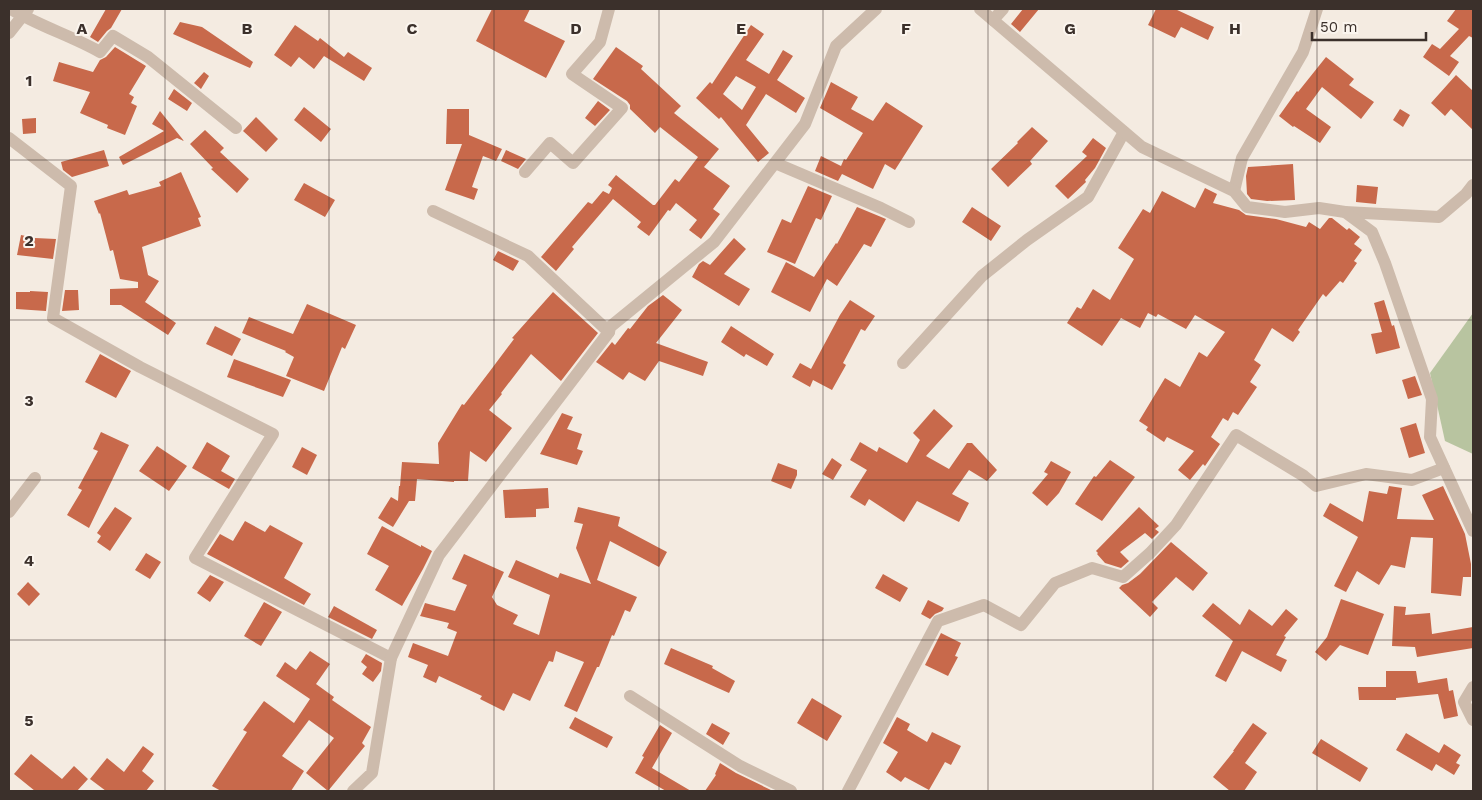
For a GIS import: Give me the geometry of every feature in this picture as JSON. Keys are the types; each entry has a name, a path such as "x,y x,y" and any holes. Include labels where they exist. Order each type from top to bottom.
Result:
{"street":[{"path":"11,9 25,12 100,52 113,36 148,58 236,128"},
{"path":"525,172 550,143 573,163 622,108 572,74 600,42 610,9"},
{"path":"353,791 372,774 391,658 439,555 609,332 610,327 714,242 805,124 836,46 876,9"},
{"path":"980,9 1142,147 1234,191 1247,207 1285,212 1319,208 1345,212 1439,217 1466,194 1473,185"},
{"path":"993,20 1003,9"},
{"path":"1234,191 1242,158 1302,52 1317,9"},
{"path":"9,33 25,12"},
{"path":"903,363 982,276 1027,240 1088,197 1124,132"},
{"path":"9,138 71,186 53,318 140,367 273,434 195,558 391,658"},
{"path":"775,163 881,208 909,222"},
{"path":"433,211 528,256 609,332"},
{"path":"1345,212 1372,232 1385,263 1432,398 1430,437 1473,531"},
{"path":"848,791 938,621 984,605 1021,624 1055,583 1092,568 1123,577 1150,553 1176,525 1236,435 1304,476 1316,486 1366,474 1412,480 1444,468"},
{"path":"9,512 35,478"},
{"path":"1473,687 1464,702 1473,720"},
{"path":"630,696 740,766 791,791"}],"green space":[{"path":"1473,313 1473,454 1445,441 1430,373"}],"building":[{"path":"106,9 122,9 111,28 98,42 90,37"},
{"path":"492,9 530,9 524,21 565,41 546,78 476,41"},
{"path":"1023,9 1039,9 1020,32 1011,24"},
{"path":"1156,9 1175,9 1214,27 1208,40 1181,27 1175,38 1148,25"},
{"path":"1456,9 1473,9 1473,38 1469,36 1450,56 1459,62 1449,76 1423,57 1432,44 1440,49 1459,29 1447,21"},
{"path":"180,22 202,27 253,62 250,68 173,34"},
{"path":"295,25 318,41 320,38 344,57 348,52 372,68 364,81 324,56 314,69 299,57 291,67 274,55"},
{"path":"751,25 764,34 746,60 769,74 783,50 793,56 777,80 805,98 796,113 766,94 746,125 769,153 758,162 721,117 719,119 696,98 710,82 712,84","holes":["736,76 756,87 742,110 723,94"]},
{"path":"115,47 146,66 129,94 134,97 131,103 137,106 125,135 107,128 108,125 80,113 90,92 53,81 59,62 93,72 100,60 106,57"},
{"path":"616,47 643,66 641,69 681,106 674,113 719,149 704,167 730,186 713,209 720,214 701,239 689,230 697,220 676,203 670,211 668,210 649,236 637,227 641,222 613,199 572,247 574,249 556,271 541,257 588,202 592,204 603,191 609,194 612,188 608,185 616,175 655,205 675,179 679,182 698,157 660,127 655,133 630,109 627,101 593,79"},
{"path":"1326,57 1354,79 1349,85 1374,102 1361,119 1322,87 1306,109 1331,127 1320,143 1279,116"},
{"path":"204,72 209,76 201,89 194,83"},
{"path":"1456,75 1473,91 1473,130 1451,109 1445,116 1431,103"},
{"path":"831,82 858,97 851,109 873,121 886,102 923,126 895,170 885,164 873,189 842,174 838,181 815,171 821,156 841,166 863,133 820,108"},
{"path":"174,89 192,103 187,111 168,99"},
{"path":"598,101 610,110 595,126 585,118"},
{"path":"304,107 331,129 321,142 294,120"},
{"path":"447,109 469,109 469,135 502,149 496,161 483,156 472,187 478,189 474,200 445,190 462,144 446,144"},
{"path":"1400,109 1410,115 1403,127 1393,120"},
{"path":"160,111 184,141 177,138 123,165 119,157 164,131 152,124"},
{"path":"256,117 278,139 266,152 243,131"},
{"path":"36,118 36,133 23,134 22,119"},
{"path":"1032,127 1048,141 1030,161 1032,164 1008,187 991,169"},
{"path":"205,130 224,148 220,152 249,179 237,193 211,169 213,168 190,144"},
{"path":"1093,138 1106,148 1095,168 1085,180 1086,182 1068,199 1055,186 1087,156 1082,152"},
{"path":"104,150 109,166 72,177 63,170 61,162"},
{"path":"506,150 526,159 518,169 501,161"},
{"path":"1293,164 1295,200 1267,201 1251,199 1247,194 1246,176 1248,167"},
{"path":"181,172 201,217 198,218 201,226 142,247 148,275 159,281 145,302 176,323 168,335 121,305 110,305 110,289 138,288 138,282 120,279 113,250 110,251 100,213 94,201 127,190 129,195 161,186 159,182"},
{"path":"304,183 335,200 325,217 294,200"},
{"path":"1357,185 1378,187 1376,204 1356,202"},
{"path":"808,186 832,196 821,220 816,218 795,264 767,252 782,219 791,223"},
{"path":"1205,188 1217,194 1213,203 1239,210 1246,215 1276,219 1306,227 1309,222 1320,229 1329,218 1332,218 1347,230 1349,228 1360,237 1354,244 1362,250 1354,261 1357,263 1343,283 1340,281 1326,297 1323,294 1298,330 1300,332 1293,342 1272,328 1254,360 1261,365 1250,382 1257,387 1238,415 1233,412 1228,421 1223,418 1211,437 1220,444 1205,466 1203,464 1190,480 1178,470 1194,451 1167,437 1164,442 1146,430 1148,427 1139,421 1165,378 1180,387 1199,352 1207,357 1225,332 1195,315 1186,329 1158,314 1156,317 1148,313 1140,328 1121,318 1102,346 1067,323 1077,307 1081,309 1093,289 1110,300 1134,259 1118,248 1143,209 1150,213 1162,191 1195,208"},
{"path":"857,207 886,219 871,247 864,244 837,286 827,279 810,312 771,292 786,262 814,277 837,244"},
{"path":"972,207 1001,226 991,241 962,222"},
{"path":"21,235 56,239 53,259 17,255"},
{"path":"734,238 746,249 724,274 750,289 739,306 692,277 699,264 703,261 710,265"},
{"path":"498,251 519,261 513,271 493,260"},
{"path":"65,290 78,290 79,310 62,311"},
{"path":"16,292 48,292 46,311 16,309"},
{"path":"553,292 598,333 561,381 531,354 489,410 512,428 486,462 470,451 468,481 454,482 417,479 415,501 409,501 393,527 378,518 391,497 398,501 402,462 439,464 438,443 462,404 464,405 490,371 514,339 512,338"},
{"path":"663,295 682,310 656,343 708,362 703,376 659,361 645,381 629,372 623,380 596,362 612,342 615,345 628,328 630,329 648,306"},
{"path":"850,300 875,316 865,331 861,329 843,363 846,365 832,390 813,380 810,387 792,377 800,363 811,369"},
{"path":"1384,300 1392,326 1394,325 1400,348 1376,354 1371,334 1382,332 1374,303"},
{"path":"307,304 356,325 345,349 342,347 324,391 286,376 294,357 286,351 242,333 249,317 293,334"},
{"path":"215,326 241,339 232,356 206,344"},
{"path":"731,326 774,354 767,366 746,354 744,357 721,342"},
{"path":"100,354 131,371 116,398 85,382"},
{"path":"234,359 291,380 283,397 227,377"},
{"path":"1415,376 1422,395 1408,399 1402,380"},
{"path":"934,409 953,426 926,456 949,469 967,443 972,443 997,470 987,481 969,470 952,494 969,503 959,522 917,501 904,522 869,499 865,506 850,497 867,470 850,460 860,442 877,452 879,447 907,463 920,440 913,433"},
{"path":"562,413 573,417 567,429 582,434 577,449 583,451 577,465 540,454"},
{"path":"1416,423 1425,453 1409,458 1400,428"},
{"path":"101,432 129,445 89,528 67,515 82,490 78,488 98,451 93,449"},
{"path":"207,442 230,456 221,471 235,479 229,489 192,468"},
{"path":"157,446 187,466 169,491 139,471"},
{"path":"302,447 317,455 307,475 292,467"},
{"path":"832,458 842,465 833,480 822,474"},
{"path":"1110,460 1135,477 1102,521 1075,504 1094,476 1096,477"},
{"path":"1051,461 1071,472 1059,493 1047,506 1032,493 1048,474 1044,472"},
{"path":"778,463 797,470 797,475 791,489 771,481"},
{"path":"1389,486 1402,488 1397,519 1434,520 1422,495 1443,486 1465,534 1471,564 1471,577 1463,577 1461,596 1431,593 1433,538 1411,537 1405,568 1391,565 1379,585 1357,571 1346,592 1334,586 1358,537 1323,516 1330,503 1363,522 1369,491 1387,494"},
{"path":"548,488 549,508 536,509 536,517 505,518 503,490"},
{"path":"115,507 132,518 110,551 97,542 101,536 97,533"},
{"path":"578,507 620,517 618,526 667,552 659,567 610,541 597,580 637,597 630,612 625,610 577,712 564,706 584,662 556,651 553,662 549,661 530,701 513,693 504,711 480,699 482,696 439,676 436,683 423,677 428,665 408,657 413,643 448,656 457,632 447,628 449,623 420,616 425,603 455,611 467,585 452,579 464,554 504,572 492,597 497,605 518,615 513,624 539,635 550,595 508,577 516,560 558,578 560,573 591,584 576,548 583,524 574,522"},
{"path":"1139,507 1159,526 1155,529 1159,532 1152,539 1145,533 1120,552 1129,561 1121,568 1105,563 1096,551"},
{"path":"245,521 265,532 270,525 303,543 284,578 311,594 304,605 207,554 220,534 233,541"},
{"path":"382,526 432,551 402,606 375,590 389,566 367,554"},
{"path":"1171,542 1208,573 1193,591 1176,577 1152,602 1158,608 1150,617 1119,588 1140,574"},
{"path":"146,553 161,562 150,579 135,570"},
{"path":"883,574 908,588 900,602 875,588"},
{"path":"210,575 224,582 210,602 197,593"},
{"path":"28,582 40,594 29,606 17,594"},
{"path":"1341,599 1384,614 1368,655 1340,645 1326,661 1315,652 1327,637"},
{"path":"928,600 944,608 930,619 921,614"},
{"path":"264,602 282,612 261,646 244,636"},
{"path":"1213,603 1240,625 1249,609 1272,626 1286,609 1298,619 1284,636 1286,637 1276,655 1287,660 1281,672 1242,651 1226,682 1215,676 1233,641 1202,616"},
{"path":"334,606 377,630 372,639 328,617"},
{"path":"1394,606 1406,607 1405,615 1430,613 1432,634 1473,627 1473,648 1417,657 1415,647 1392,646"},
{"path":"941,633 961,643 955,656 958,657 948,676 925,665"},
{"path":"671,648 713,666 712,668 735,681 729,693 664,664"},
{"path":"310,651 330,664 316,684 334,697 332,700 371,727 362,743 365,746 328,791 306,773 334,738 309,720 282,756 304,771 291,791 221,791 212,786 247,732 243,730 264,701 294,723 310,699 276,676 285,662 296,670"},
{"path":"366,654 382,663 381,671 373,682 362,674 367,667 361,662"},
{"path":"1386,671 1416,671 1418,683 1447,678 1449,691 1453,690 1458,716 1444,719 1438,694 1396,698 1396,700 1359,700 1358,687 1386,687"},
{"path":"812,698 842,716 827,741 797,723"},
{"path":"575,717 613,737 607,748 569,728"},
{"path":"897,717 910,724 907,730 927,742 932,732 961,746 951,765 945,762 929,790 905,777 901,782 886,772 898,752 883,743"},
{"path":"712,723 730,733 723,745 706,734"},
{"path":"1253,723 1267,733 1245,763 1257,772 1244,791 1230,791 1213,777"},
{"path":"660,725 672,733 652,768 691,791 666,791 635,773 644,757 642,756"},
{"path":"1406,733 1439,753 1444,744 1461,755 1456,763 1460,765 1454,775 1436,764 1432,771 1396,750"},
{"path":"1321,739 1368,768 1360,782 1312,753"},
{"path":"143,746 154,754 142,771 154,781 146,791 106,791 90,779 107,758 124,772"},
{"path":"31,754 62,779 74,766 88,779 77,791 35,791 14,774"},
{"path":"720,763 773,791 705,791 716,775"}]}
